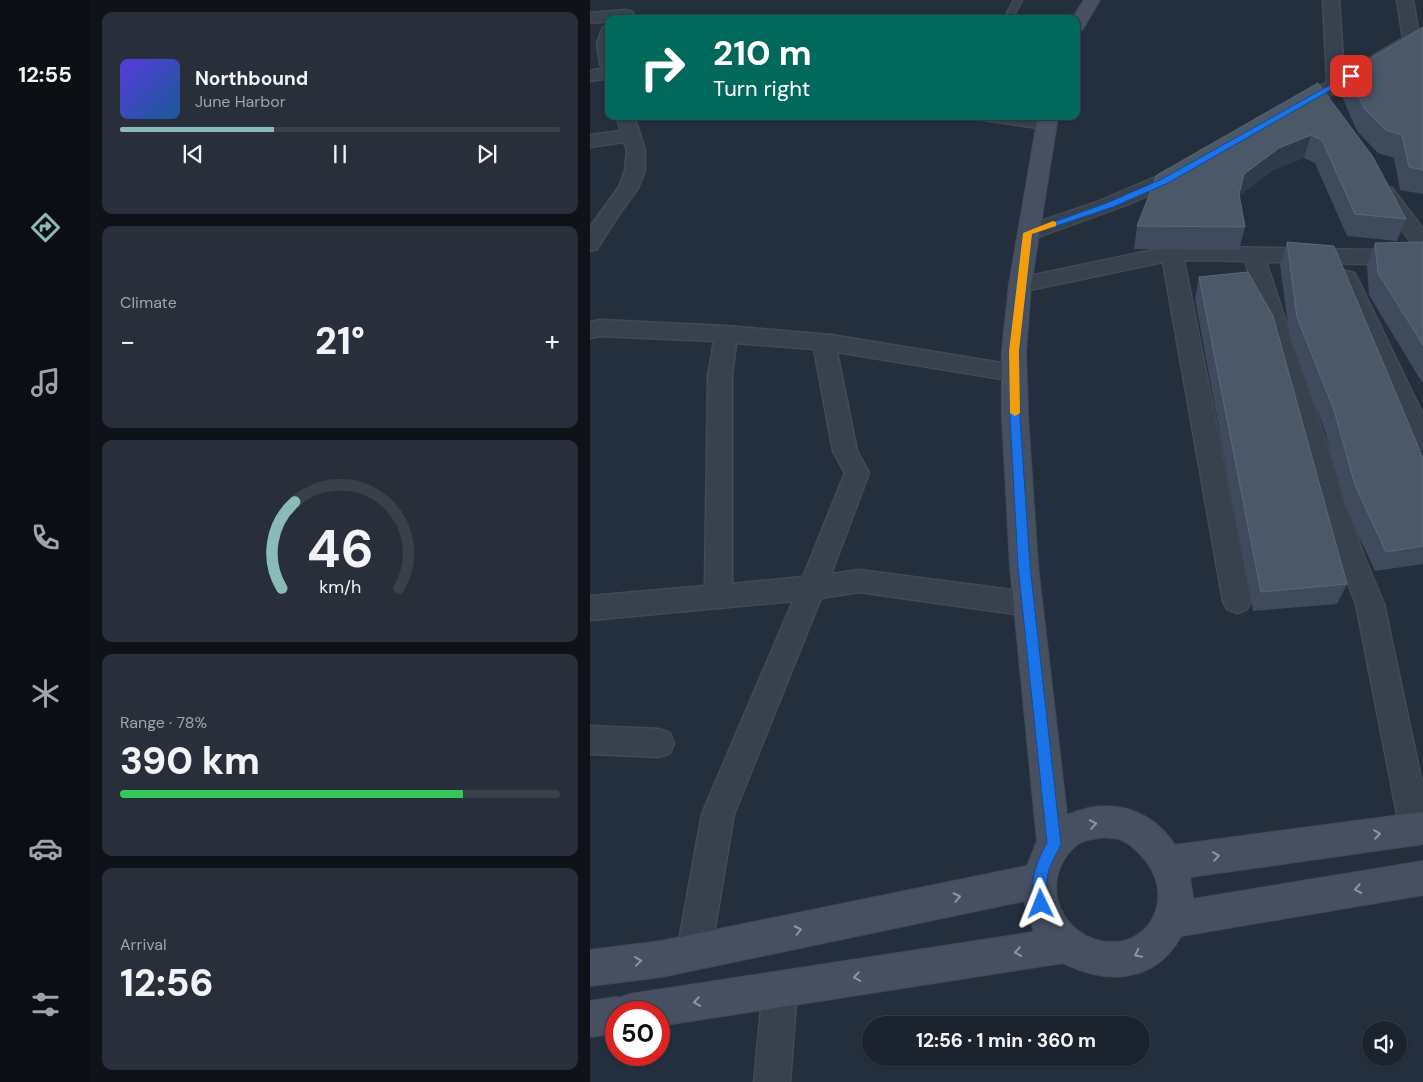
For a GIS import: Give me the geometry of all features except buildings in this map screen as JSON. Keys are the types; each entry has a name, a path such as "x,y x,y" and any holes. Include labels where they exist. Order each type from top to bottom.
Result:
{"main road":[{"path":"1080,20 1092,0"},
{"path":"1046,121 1020,285 1014,351 1014,374 1018,476 1028,604 1054,844"},
{"path":"1092,822 1114,822 1136,829 1154,843 1168,863 1176,891 1171,920 1154,946 1126,960 1095,959 1066,945 1050,926 1041,904 1040,880 1044,861 1054,844 1071,830 1092,822"},
{"path":"1168,863 1420,828"},
{"path":"1171,920 1423,878"},
{"path":"590,968 694,952 1040,880"},
{"path":"670,1006 1066,945"},
{"path":"590,1019 605,1017"}],"street":[{"path":"1331,0 1336,85"},
{"path":"1282,116 1321,105 1336,85 1417,37 1405,0"},
{"path":"608,15 627,12"},
{"path":"590,18 605,16"},
{"path":"590,76 605,74"},
{"path":"590,244 599,216 628,188 635,172 636,150 626,120"},
{"path":"590,141 631,135"},
{"path":"1028,233 1110,205 1165,181 1198,162"},
{"path":"1372,174 1423,244"},
{"path":"1020,285 1172,253 1423,258"},
{"path":"1172,253 1237,601"},
{"path":"1253,255 1350,554 1370,604 1420,828"},
{"path":"1335,256 1423,440"},
{"path":"590,330 600,328 726,334 824,343 1014,374"},
{"path":"718,596 720,376 726,334"},
{"path":"694,952 718,814 812,588 857,473 845,452 824,343"},
{"path":"590,608 812,588 858,581 1028,604"},
{"path":"590,740 659,743"},
{"path":"772,1082 780,989"}],"lane":[{"path":"1010,15 1018,0"},
{"path":"1032,120 1046,121"}],"slow traffic":[{"path":"1015,413 1014,351 1020,285 1028,233 1053,224"}],"route":[{"path":"1041,904 1040,880 1044,861 1054,844 1024,566 1015,417 1014,351 1020,285 1028,233 1110,205 1165,181 1316,98 1351,76"}]}
